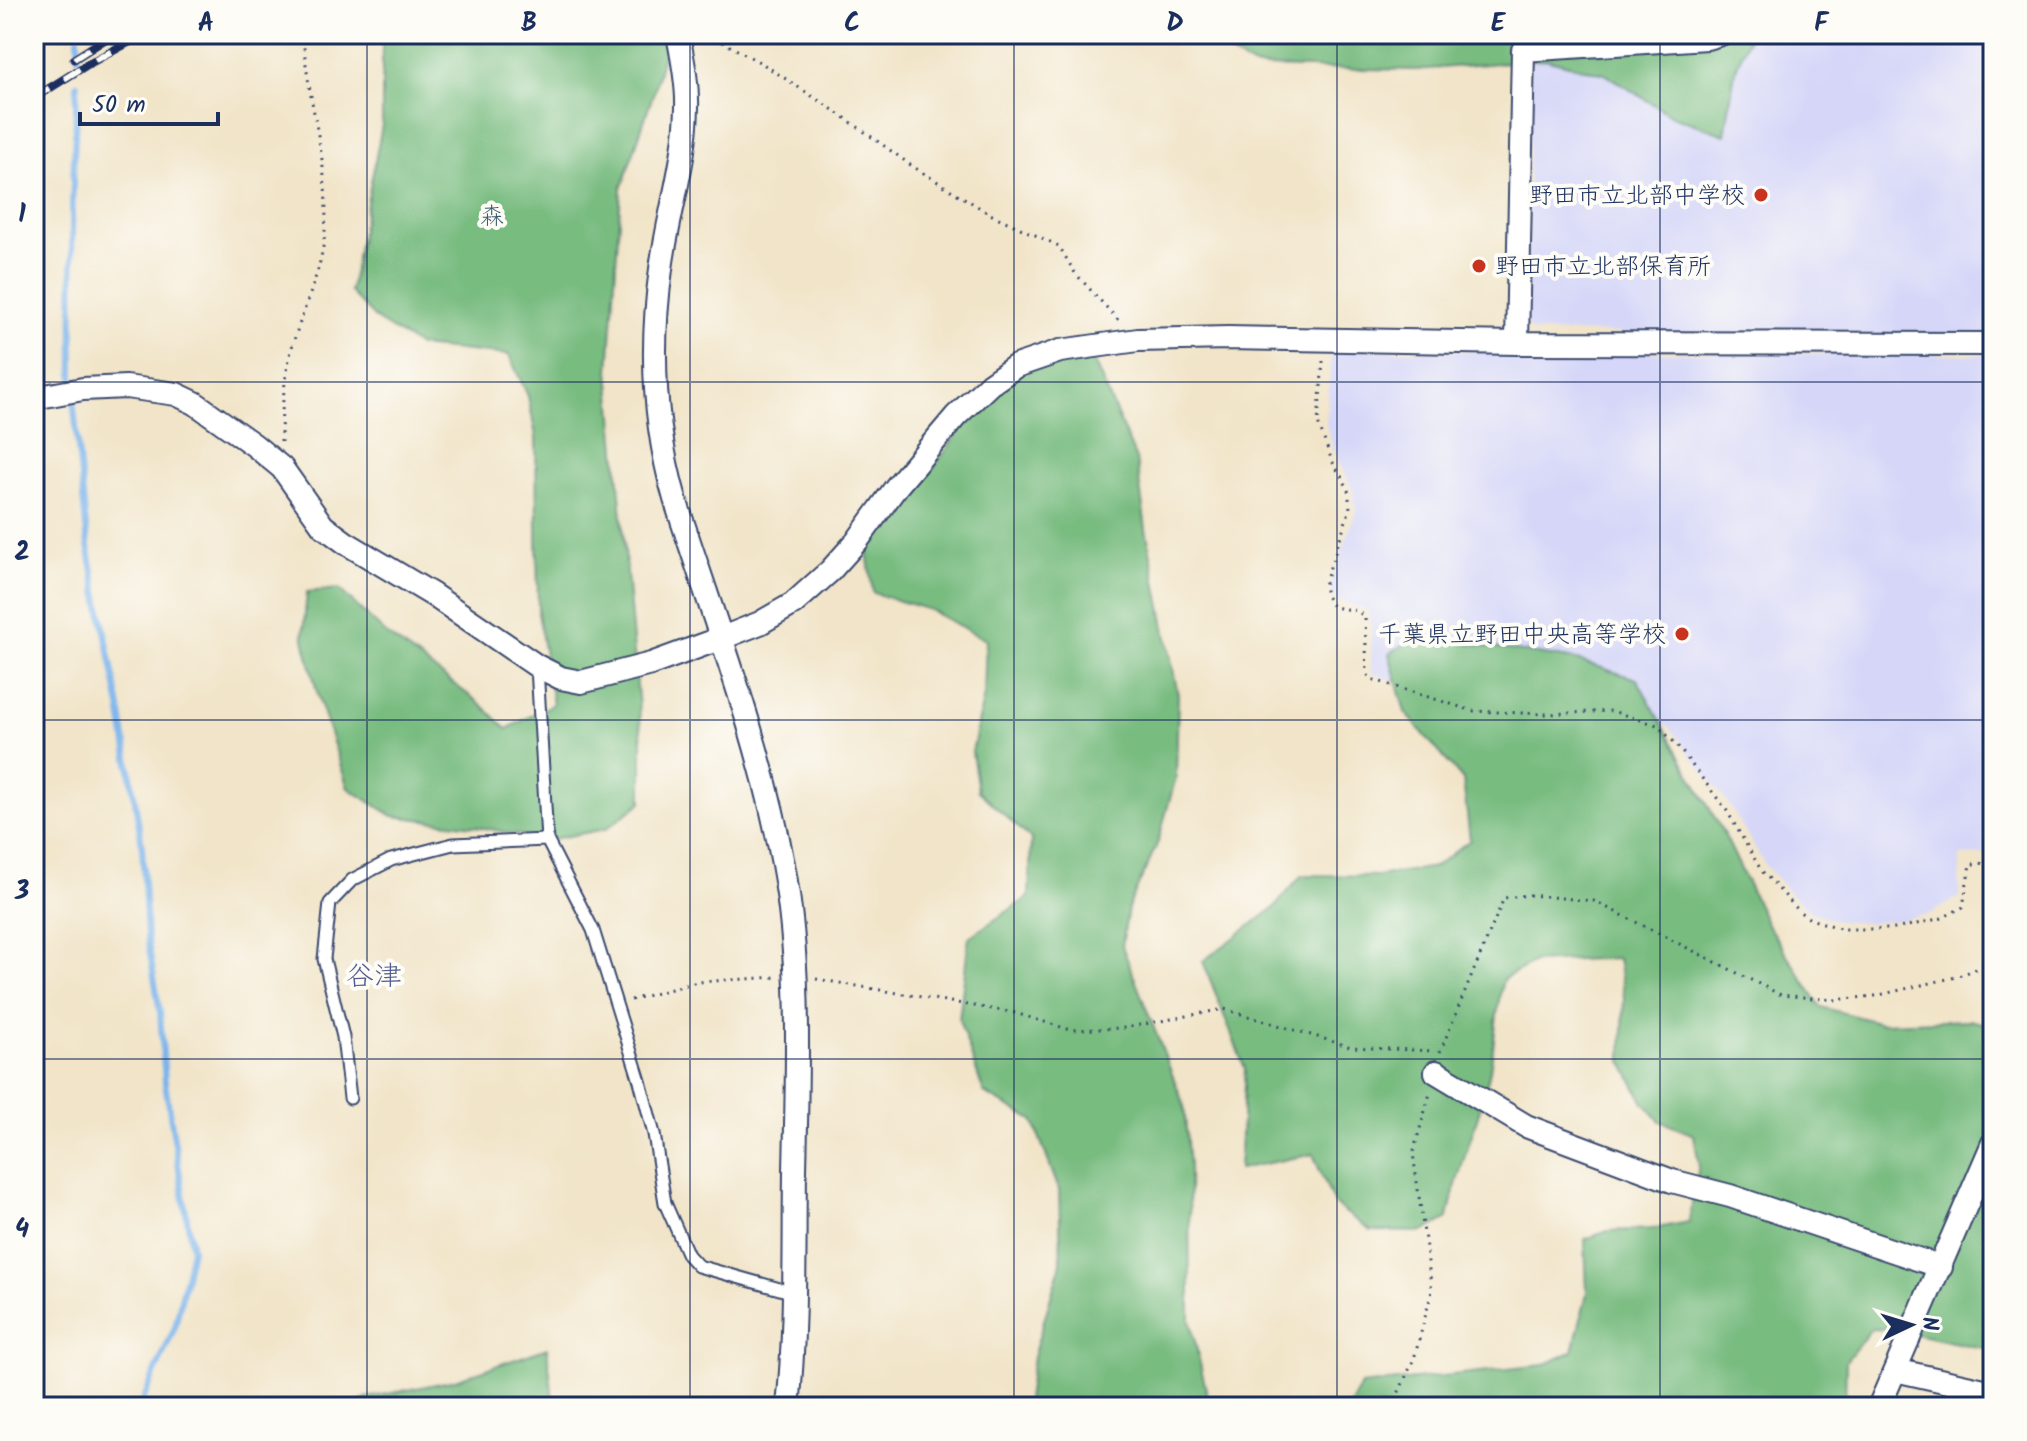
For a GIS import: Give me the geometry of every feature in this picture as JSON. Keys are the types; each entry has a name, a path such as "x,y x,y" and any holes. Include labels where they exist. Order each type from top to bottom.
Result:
{"street":[{"path":"678,34 687,105 683,149 661,270 653,369 664,461 749,722 784,866 797,976 794,1350 788,1407"},
{"path":"1517,343 1523,50 1707,38 1721,34"},
{"path":"34,398 75,390 126,387 176,394 223,422 282,468 323,526 346,543 433,595 537,666 561,678 581,682 722,638 760,623 793,604 830,571 946,428 990,384 1016,366 1060,351 1138,340 1228,338 1517,343 1993,344"},
{"path":"1438,1062 1526,1126 1672,1181 1730,1196 1941,1267"},
{"path":"1879,1407 1993,1143"},
{"path":"1895,1370 1993,1392"}],"lane":[{"path":"537,666 547,840 593,930 654,1134 665,1203 688,1255 698,1266 794,1293"},
{"path":"350,1098 343,1037 324,959 330,903 352,880 391,860 453,844 547,840"}],"path":[{"path":"282,468 281,439 291,353 314,287 324,242 327,202 324,165 308,86 303,34"},
{"path":"708,34 798,87 925,174 990,214 1059,246 1075,273 1138,340"},
{"path":"1327,341 1318,423 1332,461 1348,488 1350,509 1324,585 1333,607 1358,611 1365,618 1367,674 1371,679 1473,711 1547,714 1612,711 1657,725 1676,744 1727,811 1761,870 1780,892 1810,919 1843,929 1895,929 1942,918 1963,907 1970,864 1993,863"},
{"path":"1392,1407 1414,1359 1432,1291 1413,1153 1438,1062 1504,898 1530,895 1594,901 1781,995 1834,1000 1875,996 1956,977 1993,962"},
{"path":"614,1004 697,982 797,976 1015,1013 1071,1030 1124,1028 1224,1009 1351,1047 1438,1062"}],"shaded area":[{"name":"野田市立北部中学校","path":"1769,34 1993,34 1993,337 1533,332 1526,325 1530,65 1535,57 1759,40"},
{"name":"千葉県立野田中央高等学校","path":"1337,350 1993,355 1993,854 1960,856 1959,897 1929,914 1901,920 1838,921 1811,912 1765,865 1730,806 1669,726 1612,704 1478,707 1371,673 1368,611 1337,600 1332,593 1331,583 1356,511 1352,489 1333,449 1326,424 1331,355"}],"green space":[{"name":"森","path":"382,34 668,34 654,92 621,189 609,371 642,742 642,802 606,829 547,840 474,826 393,816 348,788 318,696 303,635 307,592 339,589 386,634 481,704 507,729 553,704 538,613 536,436 528,396 509,355 419,346 377,320 350,292 382,125"},
{"path":"1195,34 1750,34 1735,71 1725,135 1672,116 1605,74 1545,59 1416,70 1254,67"},
{"path":"1092,357 1136,459 1146,529 1178,695 1176,777 1158,842 1128,908 1122,946 1184,1105 1189,1166 1190,1320 1210,1407 1026,1407 1033,1357 1061,1263 1059,1190 1033,1120 984,1093 959,1020 969,937 1029,897 1031,839 978,791 972,752 984,695 986,640 930,610 873,593 866,545 933,469 998,374 1022,358"},
{"path":"1416,636 1577,660 1637,679 1725,836 1767,924 1821,1007 1881,1023 1970,1020 1993,1026 1993,1349 1871,1329 1846,1361 1845,1407 1349,1407 1361,1385 1544,1365 1573,1351 1587,1293 1585,1239 1608,1231 1652,1229 1689,1222 1699,1165 1694,1135 1660,1121 1644,1103 1622,1061 1624,997 1618,958 1534,962 1503,979 1486,1089 1448,1218 1423,1232 1371,1231 1334,1204 1313,1154 1239,1169 1245,1069 1203,961 1274,908 1302,875 1377,876 1434,867 1470,840 1463,780 1405,712 1389,654"},
{"path":"547,1348 554,1407 351,1407 368,1398 455,1380"}],"waterway":[{"path":"78,38 78,57"},
{"path":"73,386 72,207 77,84"},
{"path":"73,398 88,546 120,707 142,845 147,936 160,1012 165,1083 192,1249 175,1327 140,1407"}],"railway":[{"path":"74,59 113,34"},
{"path":"34,98 144,34"}],"place":[{"name":"野田市立北部中学校","path":"1761,195"},
{"name":"野田市立北部保育所","path":"1479,266"},
{"name":"千葉県立野田中央高等学校","path":"1682,634"}],"district":[{"name":"谷津","path":"374,975"}]}
